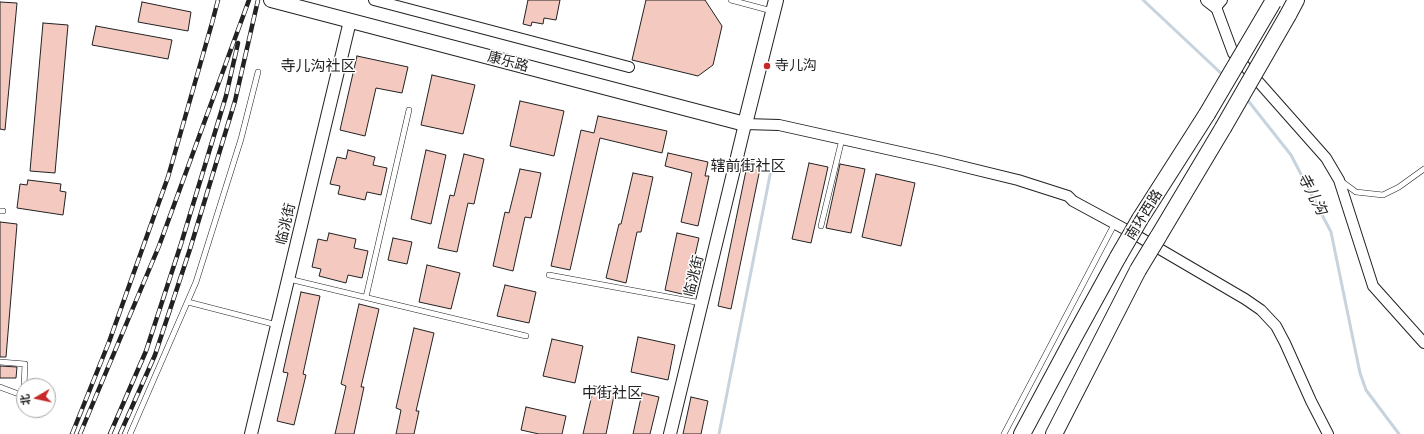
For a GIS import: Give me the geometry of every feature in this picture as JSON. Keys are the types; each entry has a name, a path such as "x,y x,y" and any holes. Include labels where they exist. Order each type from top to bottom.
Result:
{"highway":[{"name":"南环西路","path":"1054,434 1138,270 1223,128 1296,0"},
{"name":"南环西路","path":"1022,434 1140,218 1207,114 1273,1"}],"main road":[{"name":"康乐路","path":"271,0 746,124"},
{"path":"746,124 774,6"}],"street":[{"path":"374,0 628,67"},
{"path":"1215,2 1233,53 1326,158 1339,180 1373,286 1424,343"},
{"name":"临洮街","path":"251,434 350,21"},
{"name":"临洮街","path":"670,434 746,124"},
{"path":"746,124 779,125 842,139 1018,180 1068,196 1073,201 1115,223 1245,299 1260,310 1276,326 1328,434"}],"lane":[{"path":"731,0 774,6"},
{"path":"130,434 196,282 242,139 258,72"},
{"path":"366,297 409,110"},
{"path":"822,226 842,139"},
{"path":"1339,180 1356,192 1383,195 1399,187 1424,169"},
{"path":"1004,434 1115,223"},
{"path":"549,275 702,303"},
{"path":"288,279 526,336"},
{"path":"188,302 277,325"},
{"path":"0,362 25,364 24,378"},
{"path":"0,387 16,393"}],"building":[{"path":"528,0 560,0 556,20 544,18 543,24 532,22 531,26 523,24"},
{"path":"646,0 705,0 722,26 713,65 698,76 632,60"},
{"path":"0,2 17,3 5,130 0,129"},
{"path":"142,2 191,12 188,31 138,22"},
{"path":"43,23 68,25 55,173 30,171"},
{"path":"96,26 172,40 168,59 92,45"},
{"path":"357,56 408,67 402,93 376,88 365,136 340,130"},
{"path":"432,75 475,85 463,134 421,125"},
{"path":"520,101 564,111 554,156 510,146"},
{"path":"598,116 667,131 662,153 600,138 570,270 551,266 581,130 594,133"},
{"path":"348,150 375,157 373,165 387,168 381,195 367,192 365,200 338,194 340,186 330,184 337,157 346,159"},
{"path":"426,150 446,155 431,224 411,219"},
{"path":"668,153 708,162 705,176 709,176 698,226 681,222 692,173 665,166"},
{"path":"464,154 484,159 474,204 468,203 457,252 438,248 450,195 454,196"},
{"path":"748,161 761,164 731,309 718,306"},
{"path":"809,163 828,167 811,243 792,239"},
{"path":"840,164 865,169 851,233 826,228"},
{"path":"520,169 541,173 531,218 525,217 513,271 493,266 505,212 509,213"},
{"path":"633,173 653,177 641,232 637,232 626,283 606,278"},
{"path":"876,174 915,183 901,246 862,237"},
{"path":"28,180 61,184 60,191 66,192 63,215 17,208 20,184 27,185"},
{"path":"0,222 17,224 6,357 0,357"},
{"path":"329,233 356,239 354,248 368,251 362,278 348,275 346,283 319,276 321,269 312,267 318,239 327,241"},
{"path":"677,233 699,238 686,295 665,290"},
{"path":"393,238 412,242 407,264 388,260"},
{"path":"427,265 460,273 451,309 419,302"},
{"path":"505,285 536,292 529,323 497,316"},
{"path":"301,292 320,296 303,374 306,375 294,425 277,421 288,373 283,372"},
{"path":"359,304 379,309 361,387 364,387 354,434 335,434 346,386 341,384"},
{"path":"414,328 434,333 416,411 419,411 414,434 396,434 401,410 396,408"},
{"path":"638,337 675,345 668,380 631,372"},
{"path":"552,339 583,346 575,383 543,376"},
{"path":"0,366 17,367 16,378 0,378"},
{"path":"594,386 615,391 606,434 583,434"},
{"path":"642,393 659,397 650,434 633,434"},
{"path":"691,397 708,401 701,434 683,434"},
{"path":"526,407 566,416 562,434 539,434 521,430"}],"waterway":[{"name":"寺儿沟","path":"1143,0 1224,76"},
{"name":"寺儿沟","path":"1246,98 1291,155 1331,232 1360,373 1366,390 1399,434"},
{"path":"719,434 771,170"}],"railway":[{"path":"72,434 109,342 168,177 218,0"},
{"path":"80,434 159,246 249,0"},
{"path":"120,434 155,355 190,249 235,101 258,0"},
{"path":"110,434 146,351 181,244 226,96 238,43"}],"place":[{"name":"寺儿沟","path":"767,66"}],"district":[{"name":"寺儿沟社区","path":"318,66"},
{"name":"辖前街社区","path":"748,166"},
{"name":"中街社区","path":"612,393"}]}
